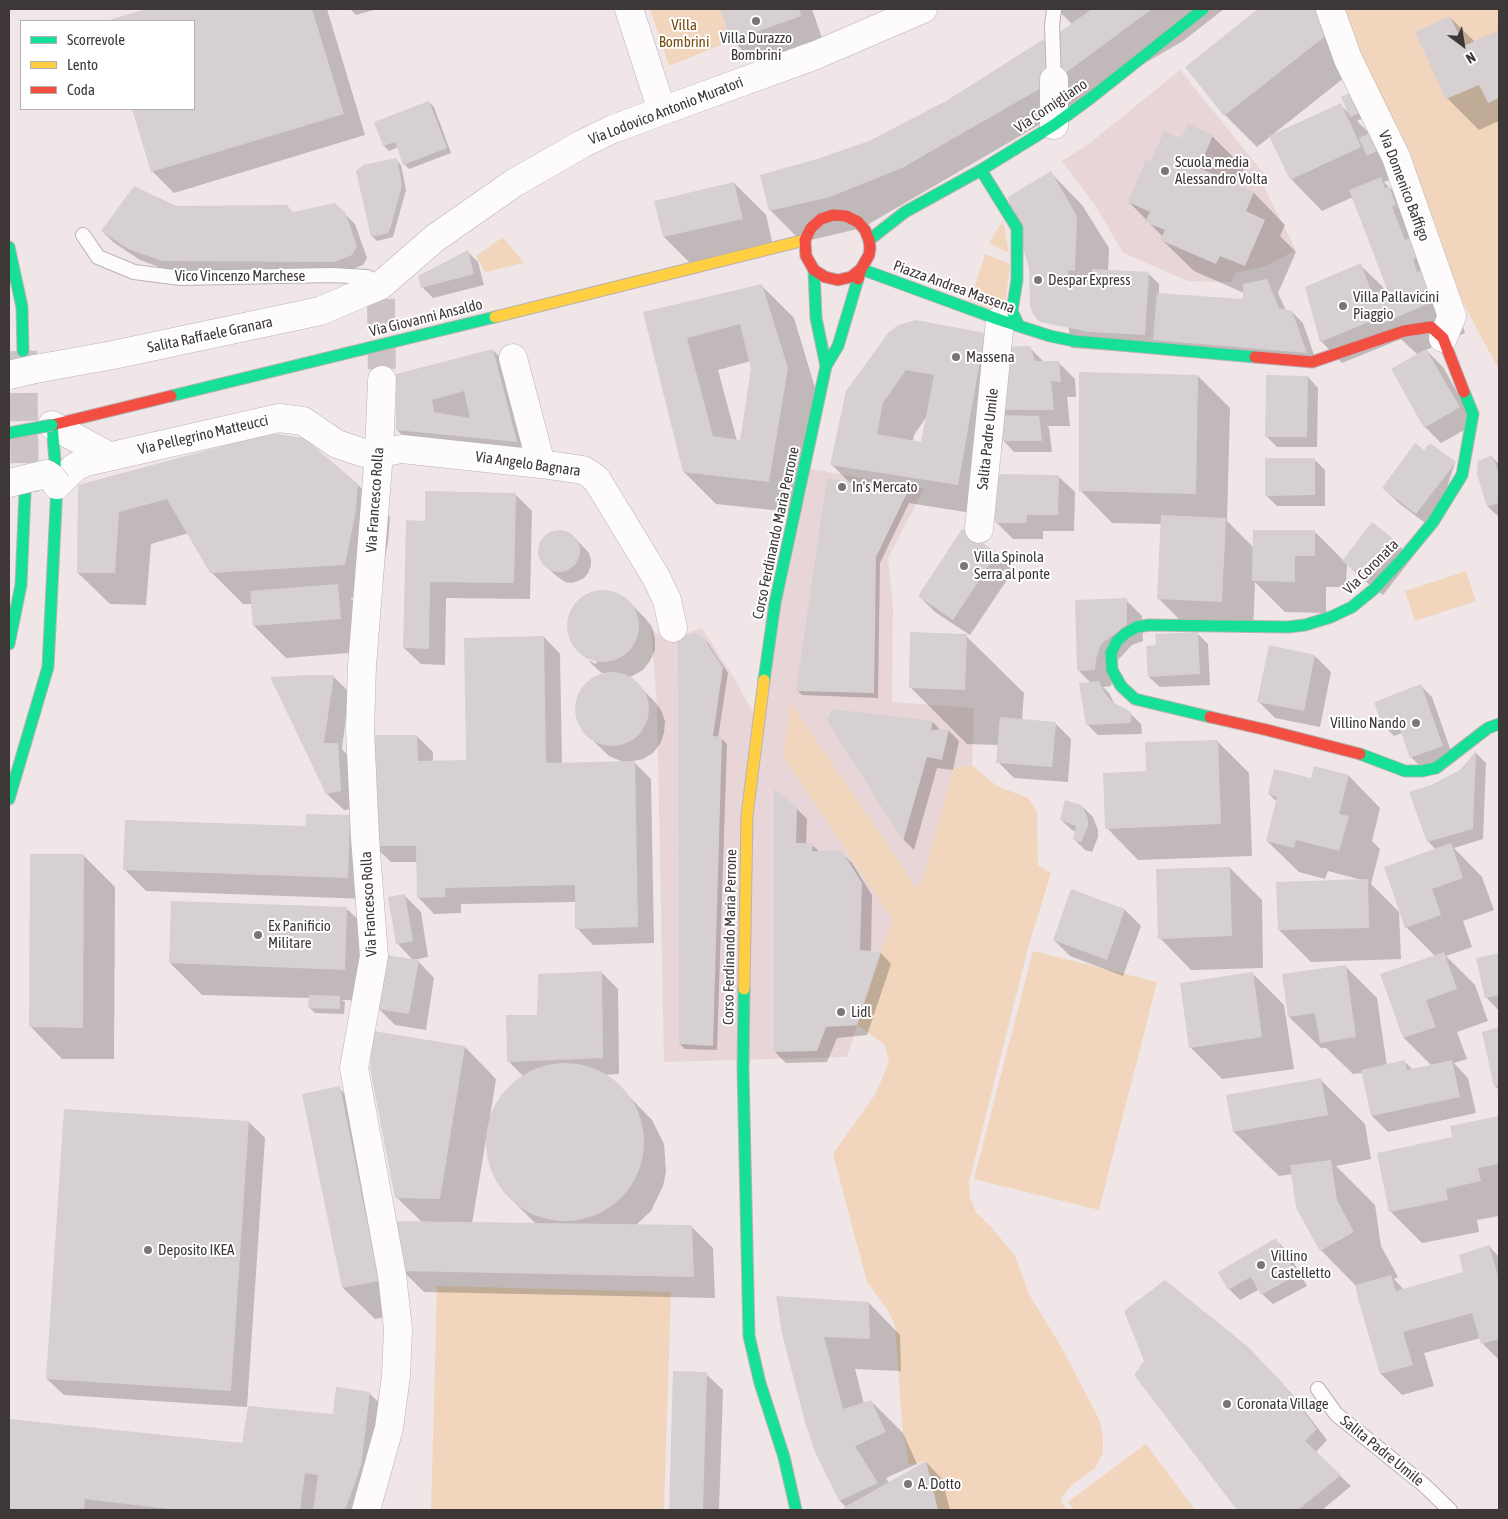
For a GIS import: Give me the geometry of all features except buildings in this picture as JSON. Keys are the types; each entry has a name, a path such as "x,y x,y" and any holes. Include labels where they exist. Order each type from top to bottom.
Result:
{"main road":[{"name":"Via Cornigliano","path":"869,240 905,212 981,170 1054,125 1099,92 1203,9"},
{"name":"Piazza Andrea Massena","path":"861,269 1010,323 1017,280 1017,228 981,170"},
{"name":"Via Cornigliano","path":"805,240 811,228 821,219 833,215 867,220 905,212"},
{"path":"796,264 814,270 825,278 838,280 851,277 861,269 869,255 869,240 865,230 867,220"},
{"path":"805,240 806,256 814,270"},
{"name":"Via Giovanni Ansaldo","path":"9,433 52,425 805,240"},
{"path":"9,248 22,307 29,360"},
{"path":"760,252 778,258"},
{"name":"Corso Ferdinando Maria Perrone","path":"796,1510 784,1456 760,1383 748,1336 743,1070 747,815 775,603 826,366 838,346 861,269"},
{"name":"Corso Ferdinando Maria Perrone","path":"814,270 816,318 826,366"},
{"path":"1010,323 1050,336 1074,341 1312,362 1404,331 1431,327 1443,338"},
{"name":"Via Coronata","path":"1443,338 1473,414 1462,475 1433,522 1374,589 1352,607 1331,617 1305,625 1288,627 1149,625 1137,627 1117,641 1111,653 1112,670 1121,686 1135,698 1368,756 1405,771 1422,771 1436,768 1488,728 1499,724"},
{"path":"9,799 48,667 57,486 52,425"},
{"path":"9,644 21,585 17,487"}],"street":[{"path":"629,9 662,110"},
{"name":"Via Lodovico Antonio Muratori","path":"381,292 435,238 514,183 582,144 613,129 662,110 816,55 923,9"},
{"name":"Via Domenico Baffigo","path":"1330,9 1348,59 1396,157 1452,316 1443,338"},
{"path":"1054,80 1054,125"},
{"name":"Salita Raffaele Granara","path":"9,374 29,360 113,355 320,312 381,292"},
{"name":"Salita Padre Umile","path":"979,529 1010,323"},
{"path":"513,358 541,464"},
{"name":"Via Francesco Rolla","path":"366,1510 389,1428 396,1376 398,1328 392,1275 354,1068 374,956 365,838 360,729 362,666 379,453 382,380"},
{"name":"Via Pellegrino Matteucci","path":"57,486 75,467 109,456 279,418 303,421 337,444 364,453 379,453"},
{"path":"52,425 109,456"},
{"name":"Via Angelo Bagnara","path":"379,453 402,449 583,470 597,480 634,540 667,600 673,628"},
{"path":"17,487 46,474 52,478 57,486"}],"lane":[{"path":"1054,9 1052,26 1054,80"},
{"name":"Vico Vincenzo Marchese","path":"82,235 98,257 134,272 181,278 367,277 381,292"},
{"name":"Salita Padre Umile","path":"1318,1389 1336,1414 1424,1485 1450,1510"}],"shaded area":[{"name":"Scuola media Alessandro Volta","path":"1180,70 1269,180 1264,187 1296,250 1266,266 1235,273 1232,282 1188,281 1123,253 1097,208 1062,161 1089,144"},
{"path":"806,468 924,489 888,558 893,606 892,702 974,708 972,765 953,769 924,876 917,888 892,919 847,1057 664,1062 657,706 651,630 674,643 685,634 702,628 734,678 757,720"}],"green space":[{"name":"Villa Bombrini","path":"650,9 720,9 731,41 669,66"},
{"path":"1341,9 1499,9 1499,370 1446,271"},
{"path":"1003,220 1009,253 989,243"},
{"path":"503,237 524,263 485,272 476,256"},
{"path":"985,254 1010,264 1004,314 970,301"},
{"path":"1466,571 1476,601 1415,621 1405,591"},
{"path":"791,703 917,888 924,876 953,769 972,765 997,786 1028,798 1037,812 1038,865 1051,873 1028,948 969,1182 970,1197 976,1212 1015,1256 1029,1294 1063,1350 1099,1419 1103,1436 1103,1453 1095,1468 1073,1484 1062,1497 1061,1502 1068,1510 938,1510 926,1461 909,1465 902,1425 895,1325 887,1309 867,1282 833,1154 876,1093 889,1062 885,1045 857,1025 892,919 783,756"},
{"path":"1033,951 1157,982 1099,1210 974,1179"},
{"path":"437,1286 671,1292 664,1510 431,1510"},
{"path":"1146,1444 1195,1510 1074,1510 1068,1502"}],"tunnel":[{"path":"381,299 382,380"},
{"path":"23,351 25,492"}],"traffic: fast":[{"path":"869,240 905,212 981,170 1054,125 1203,9"},
{"path":"981,170 1017,228 1017,280 1012,311 1019,326"},
{"path":"9,247 22,307 23,351"},
{"path":"861,269 1000,320 1050,336 1074,341 1255,357"},
{"path":"814,270 816,318 826,366"},
{"path":"764,680 775,603 826,366 838,346 858,279"},
{"path":"171,396 495,317"},
{"path":"1210,717 1135,699 1121,686 1112,670 1111,653 1117,641 1137,627 1149,625 1288,627 1305,625 1331,617 1352,607 1374,589 1405,556 1433,522 1462,475 1473,414 1464,392"},
{"path":"9,799 48,667 57,485 52,425"},
{"path":"9,433 52,425"},
{"path":"9,644 21,585 25,492"},
{"path":"1360,754 1405,771 1422,771 1436,768 1488,728 1499,724"},
{"path":"744,989 743,1069 749,1336 760,1383 784,1457 796,1510"}],"traffic: slow":[{"path":"495,317 805,240"},
{"path":"744,989 747,815 764,680"}],"traffic: jam":[{"path":"858,279 869,255 870,248 865,230 858,222 846,216 833,215 821,219 811,228 805,240 806,256 814,270 825,277 838,280 851,277 861,269"},
{"path":"1255,357 1312,362 1404,331 1431,327 1443,338 1464,392"},
{"path":"52,425 171,396"},
{"path":"1210,717 1360,754"}],"place":[{"name":"Villa Durazzo Bombrini","path":"756,21"},
{"name":"Scuola media Alessandro Volta","path":"1165,171"},
{"name":"Despar Express","path":"1038,280"},
{"name":"Villa Pallavicini Piaggio","path":"1343,306"},
{"name":"Massena","path":"956,357"},
{"name":"In's Mercato","path":"842,487"},
{"name":"Villa Spinola Serra al ponte","path":"964,566"},
{"name":"Villino Nando","path":"1416,723"},
{"name":"Ex Panificio Militare","path":"258,935"},
{"name":"Lidl","path":"841,1012"},
{"name":"Deposito IKEA","path":"148,1250"},
{"name":"Villino Castelletto","path":"1261,1265"},
{"name":"Coronata Village","path":"1227,1404"},
{"name":"A. Dotto","path":"908,1484"}]}
